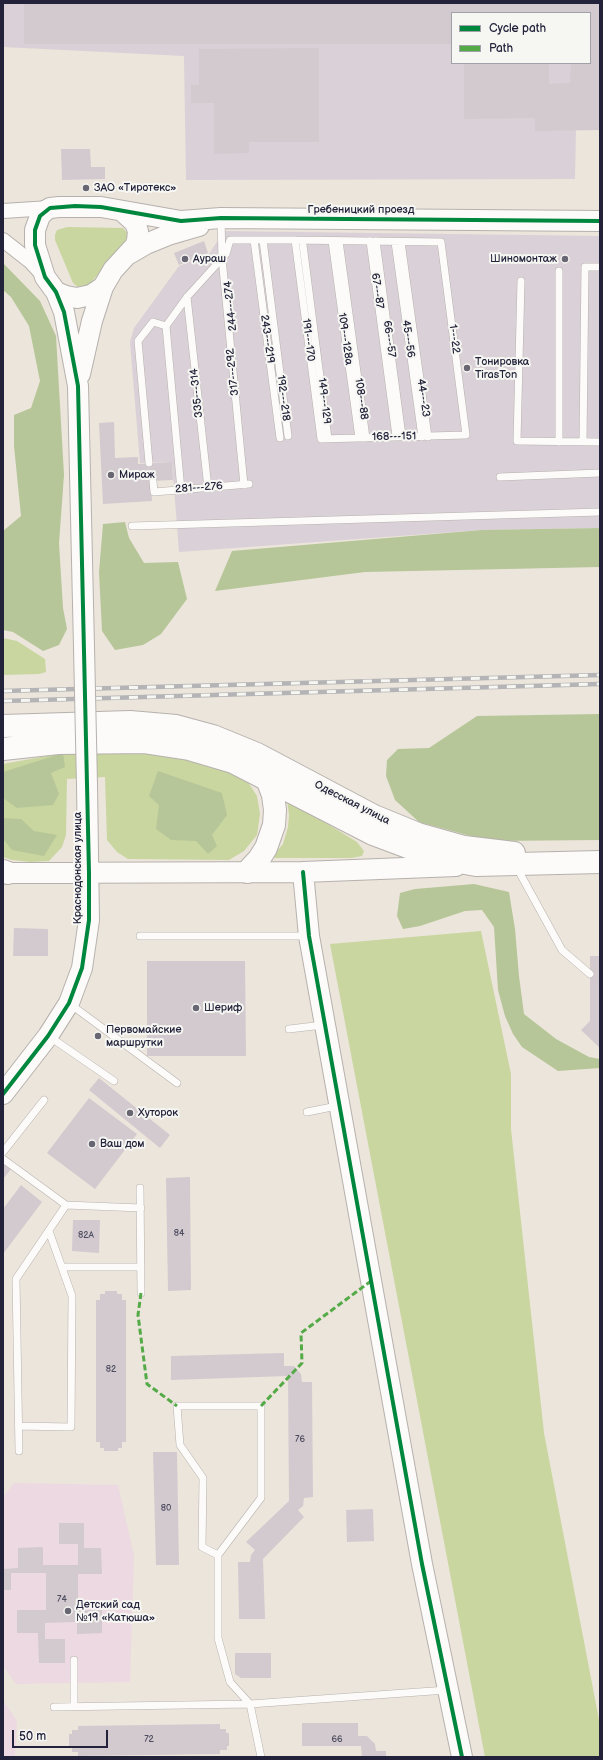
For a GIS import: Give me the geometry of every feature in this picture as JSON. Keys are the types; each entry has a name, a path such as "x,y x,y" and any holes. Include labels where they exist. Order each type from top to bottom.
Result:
{"main road":[{"name":"Одесская улица","path":"3,726 130,722 176,726 213,736 257,754 374,816 418,834 464,847 596,862"},
{"name":"Одесская улица","path":"3,749 58,743 143,742 188,749 233,762 267,778 373,834 437,858 476,865 596,862"},
{"path":"247,872 259,859 266,848 274,825 275,810 273,795 257,754"}],"street":[{"path":"3,211 90,207 122,211 134,222 138,231 135,246 113,270 103,287 86,343 78,386"},
{"path":"50,208 40,216 35,230 36,245 67,326 78,386"},
{"name":"Гребеницкий проезд","path":"122,211 181,221 222,218 600,221"},
{"name":"Гребеницкий проезд","path":"127,255 146,244 168,235 222,218"},
{"path":"3,240 31,262 50,284 66,296 77,298 91,295 103,287"},
{"name":"Краснодонская улица","path":"3,1094 48,1036 69,1003 82,968 89,920 78,386"},
{"name":"Одесская улица","path":"5,872 303,872 476,865"},
{"path":"303,872 309,936 422,1564 462,1757"}],"lane":[{"name":"244---274","path":"222,218 224,256 247,482"},
{"path":"182,490 166,326 187,297 224,256 230,240 398,242"},
{"name":"243---219","path":"254,240 284,437"},
{"name":"192---218","path":"263,240 284,437"},
{"name":"191---170","path":"295,240 325,439"},
{"name":"109---128а","path":"335,241 363,438"},
{"name":"67---87","path":"373,241 399,436"},
{"name":"1---22","path":"398,242 441,242 466,435"},
{"name":"45---56","path":"398,242 425,437"},
{"name":"149---129","path":"303,245 325,439"},
{"path":"583,442 585,267 600,267"},
{"path":"559,270 559,442"},
{"path":"522,281 517,441 600,442"},
{"name":"335---314","path":"187,297 208,488"},
{"path":"149,463 138,341 153,322 166,326"},
{"name":"168---151","path":"325,439 466,435"},
{"path":"500,477 600,473"},
{"name":"281---276","path":"153,481 154,492 208,488 247,482"},
{"path":"132,526 600,512"},
{"path":"515,864 562,950 590,974"},
{"path":"140,936 309,936"},
{"path":"69,1003 177,1083"},
{"path":"289,1029 325,1025"},
{"path":"48,1036 114,1081"},
{"path":"3,1152 44,1100"},
{"path":"307,1112 340,1106"},
{"path":"3,1159 66,1205 141,1208"},
{"path":"140,1188 141,1292"},
{"path":"19,1451 16,1279 66,1205"},
{"path":"18,1426 71,1427 72,1296 49,1230"},
{"path":"62,1267 141,1267"},
{"path":"218,1555 202,1547 203,1478 180,1445 177,1406 261,1406 262,1498 218,1555 218,1638 230,1682 250,1704 261,1757"},
{"path":"74,1660 74,1706"},
{"path":"54,1707 250,1704 448,1690"}],"shaded area":[{"name":"ЗАО «Тиротекс»","path":"3,3 600,3 600,126 576,127 575,179 186,180 184,56 3,47"},
{"path":"224,231 600,236 600,528 482,530 179,552 172,462 140,463 130,342 134,328 179,266 209,254"},
{"name":"Детский сад №19 «Катюша»","path":"14,1483 118,1485 134,1556 130,1682 16,1684 3,1666 3,1497"},
{"path":"3,1700 17,1721 15,1757 3,1757"}],"green space":[{"path":"67,227 123,228 128,234 128,240 88,286 78,287 73,283 55,240 57,230"},
{"path":"3,263 40,301 56,336 64,475 59,543 63,608 67,629 59,645 43,651 13,632 3,630 3,531 21,516 14,446 14,415 31,408 40,381 29,326 11,297 3,290"},
{"path":"125,522 129,538 144,563 178,562 187,599 161,634 143,645 115,650 102,631 99,572 103,524"},
{"path":"600,528 600,567 365,572 215,591 232,551 482,530"},
{"path":"3,638 17,641 45,659 46,672 39,674 3,675"},
{"path":"600,714 600,840 489,841 419,822 395,800 386,776 387,760 398,749 429,748 477,716"},
{"path":"157,752 234,770 248,782 257,796 260,814 257,835 244,851 229,860 128,859 117,852 107,840 105,777 67,779 66,835 62,847 49,861 31,862 12,860 3,857 3,764 63,753"},
{"path":"63,753 65,767 51,773 59,794 53,805 17,808 3,798 3,772"},
{"path":"158,771 222,793 227,815 212,835 217,846 208,854 196,841 171,840 156,829 159,805 149,796"},
{"path":"287,799 357,842 364,851 362,856 351,858 271,858 283,844 288,827 289,815"},
{"path":"3,818 21,819 34,831 57,835 44,856 12,850 3,839"},
{"path":"474,884 509,892 515,929 524,1014 556,1039 589,1057 600,1059 600,1068 558,1071 522,1047 513,1034 505,1016 498,990 494,927 482,910 465,911 420,926 403,929 397,916 400,893 415,889"},
{"path":"481,931 511,1074 511,1129 544,1433 600,1725 600,1757 485,1757 330,944"}],"building":[{"path":"24,3 600,3 600,130 535,131 535,118 464,119 464,64 549,64 549,84 570,83 571,64 591,64 591,12 451,12 451,44 24,44"},
{"path":"319,48 319,142 249,142 249,153 214,154 214,103 191,103 191,85 199,85 199,49"},
{"path":"61,149 90,149 91,167 105,167 105,179 62,180"},
{"name":"Аураш","path":"204,241 208,253 179,265 174,253"},
{"path":"114,422 115,458 138,457 138,464 172,462 173,480 151,481 152,501 103,504 99,423"},
{"path":"14,928 48,929 48,956 13,956"},
{"path":"590,956 600,956 600,1048 581,1030 590,1021"},
{"name":"Шериф","path":"147,961 245,961 246,1056 147,1056"},
{"name":"Хуторок","path":"99,1078 170,1135 160,1148 89,1090"},
{"name":"Ваш дом","path":"89,1098 137,1134 95,1189 47,1153"},
{"path":"3,1161 12,1168 3,1179"},
{"path":"190,1177 191,1290 168,1291 166,1178"},
{"path":"21,1185 42,1202 3,1254 3,1209"},
{"path":"73,1220 100,1220 99,1253 72,1251"},
{"path":"105,1291 117,1291 117,1294 122,1294 122,1300 126,1300 126,1442 122,1442 122,1448 118,1448 118,1451 104,1451 104,1448 100,1448 100,1442 96,1442 96,1300 100,1300 100,1294 105,1294"},
{"path":"284,1353 284,1366 294,1366 301,1374 302,1382 312,1382 313,1497 304,1498 303,1506 298,1510 304,1517 263,1559 265,1619 239,1619 238,1562 250,1562 251,1555 255,1550 246,1542 289,1501 288,1376 171,1380 171,1356"},
{"path":"153,1452 177,1452 179,1565 156,1565"},
{"path":"373,1509 374,1541 347,1542 346,1510"},
{"path":"59,1523 84,1523 84,1548 101,1548 102,1574 78,1574 78,1610 102,1610 102,1633 77,1634 77,1622 45,1623 45,1639 65,1639 65,1663 39,1663 38,1633 17,1633 17,1610 46,1610 46,1573 11,1573 11,1590 3,1590 3,1569 18,1568 18,1548 43,1547 43,1565 78,1565 78,1544 59,1544"},
{"path":"235,1653 271,1653 271,1678 241,1678 235,1674"},
{"path":"302,1723 358,1723 358,1736 367,1736 375,1744 376,1751 386,1751 386,1757 362,1757 361,1746 302,1746"},
{"path":"220,1724 220,1729 226,1729 226,1733 229,1733 229,1746 227,1746 227,1750 220,1750 220,1754 78,1756 78,1752 72,1752 72,1748 69,1748 69,1734 72,1734 72,1730 78,1730 78,1726"}],"railway":[{"path":"3,691 600,675"},
{"path":"3,701 600,684"}],"marked path":[{"path":"261,1406 302,1363 301,1333 371,1281"},
{"path":"141,1293 138,1315 147,1384 177,1406"}],"cycle path":[{"path":"3,1094 48,1036 69,1003 82,968 89,920 78,386 64,312 56,292 45,277 35,245 35,230 40,216 50,208 75,206 101,207 181,221 221,218 600,221"},
{"path":"303,872 309,936 422,1564 462,1757"}],"place":[{"name":"ЗАО «Тиротекс»","path":"86,188"},
{"name":"Аураш","path":"185,259"},
{"name":"Шиномонтаж","path":"565,259"},
{"name":"Тонировка TirasTon","path":"467,368"},
{"name":"Мираж","path":"111,475"},
{"name":"Шериф","path":"196,1008"},
{"name":"Первомайские маршрутки","path":"98,1036"},
{"name":"Хуторок","path":"130,1113"},
{"name":"Ваш дом","path":"92,1144"},
{"name":"Детский сад №19 «Катюша»","path":"68,1611"}]}
